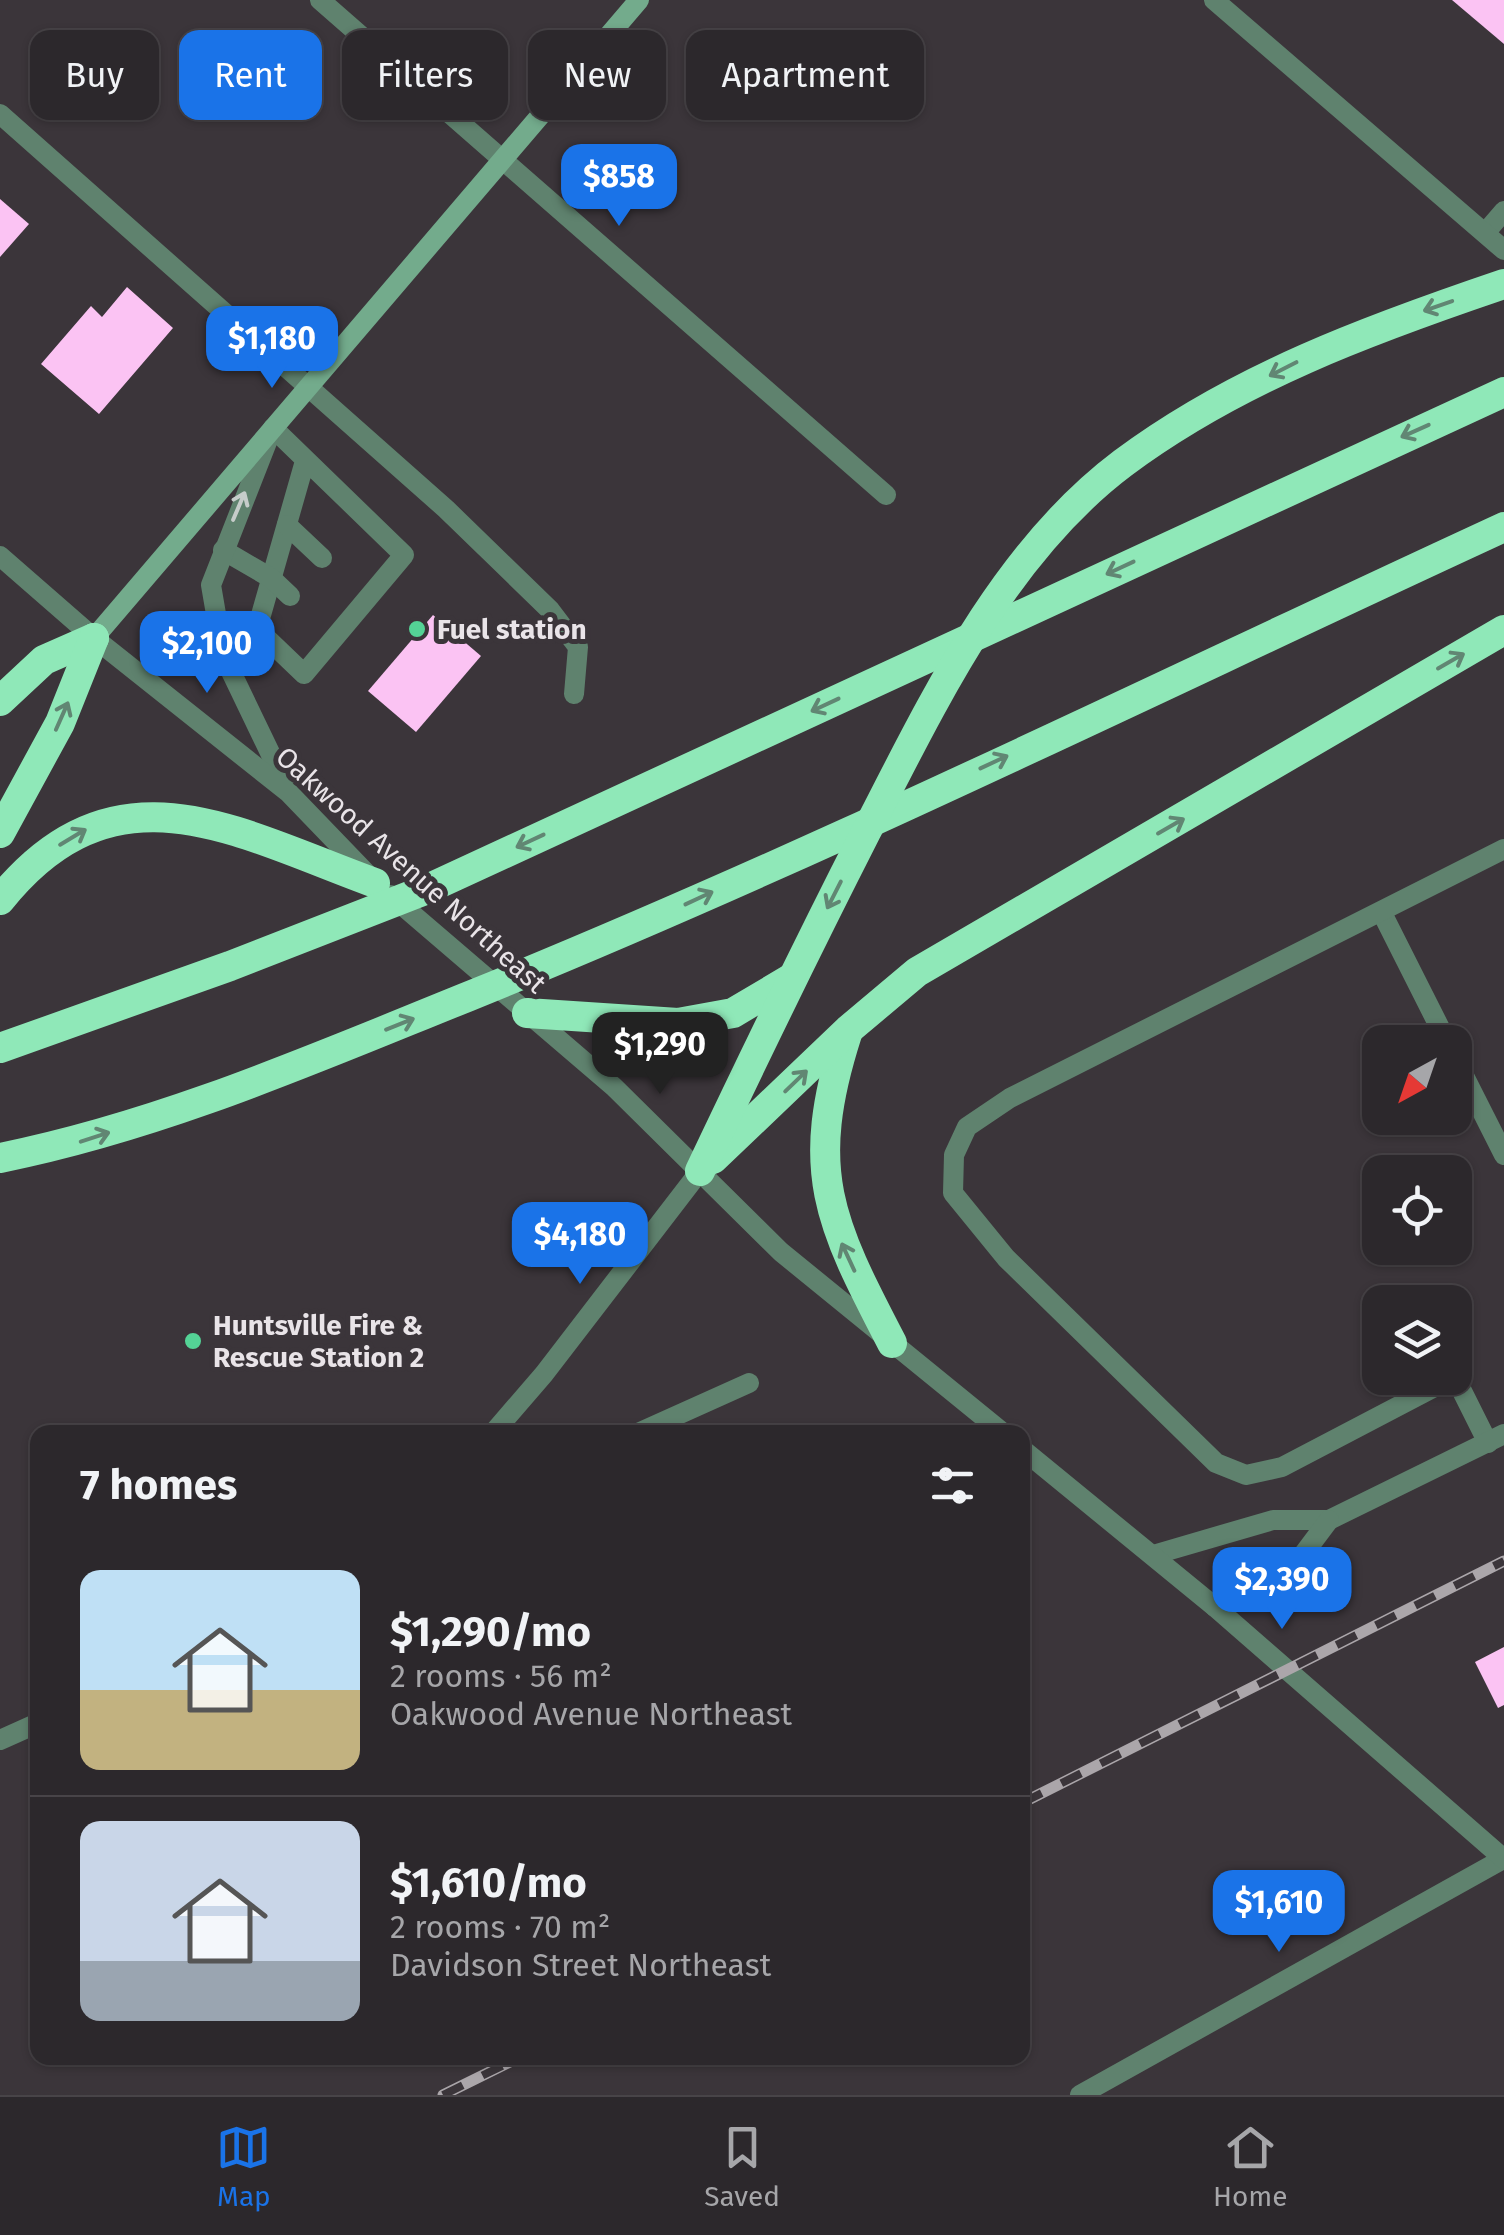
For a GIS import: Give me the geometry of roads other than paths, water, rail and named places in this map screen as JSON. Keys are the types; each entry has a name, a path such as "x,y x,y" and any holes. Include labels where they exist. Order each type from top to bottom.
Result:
{"highway":[{"path":"700,1171 792,978 926,714 1010,580 1121,465 1182,424 1287,366 1372,329 1504,284"},
{"path":"0,1048 230,966 425,890 1504,392"},
{"path":"0,1158 77,1142 247,1086 618,936 1504,527"},
{"path":"700,1171 848,1030 917,972 1504,630"},
{"path":"0,701 44,660 94,638"},
{"path":"0,834 60,722 94,638"},
{"path":"0,900 15,881 76,833 122,816 200,820 376,883"},
{"path":"528,1012 678,1023 733,1014 792,978"},
{"path":"848,1030 830,1087 822,1130 827,1184 842,1247 892,1344"}],"main road":[{"path":"94,638 639,0"}],"street":[{"path":"320,0 886,496"},
{"path":"1214,0 1504,250"},
{"path":"0,114 308,386 550,610 578,647 574,694"},
{"path":"1484,233 1504,211"},
{"path":"289,792 223,654 214,624 211,585 273,428 404,555 361,592 328,631 304,674 256,629 305,461"},
{"path":"287,525 322,558"},
{"path":"223,550 271,578 290,596"},
{"name":"Oakwood Avenue Northeast","path":"0,556 94,638 289,792 376,883 614,1087 781,1252 993,1425"},
{"path":"1420,1395 1282,1467 1246,1475 1216,1462 1006,1258 953,1193 954,1155 968,1127 1010,1098 1504,849"},
{"path":"1382,913 1438,1025"},
{"path":"1472,1092 1504,1155"},
{"path":"500,1425 700,1171"},
{"path":"656,1425 750,1383"},
{"path":"1153,1555 1273,1520 1329,1520 1496,1439 1466,1395"},
{"path":"1030,1455 1215,1606 1504,1859 1080,2095"},
{"path":"1215,1606 1299,1560 1329,1520"},
{"path":"0,1740 30,1727"}],"railway":[{"path":"1030,1799 1504,1561"},
{"path":"443,2095 504,2065"}],"place":[{"name":"Fuel station","path":"417,629"},
{"name":"Huntsville Fire & Rescue Station 2","path":"193,1341"}]}
